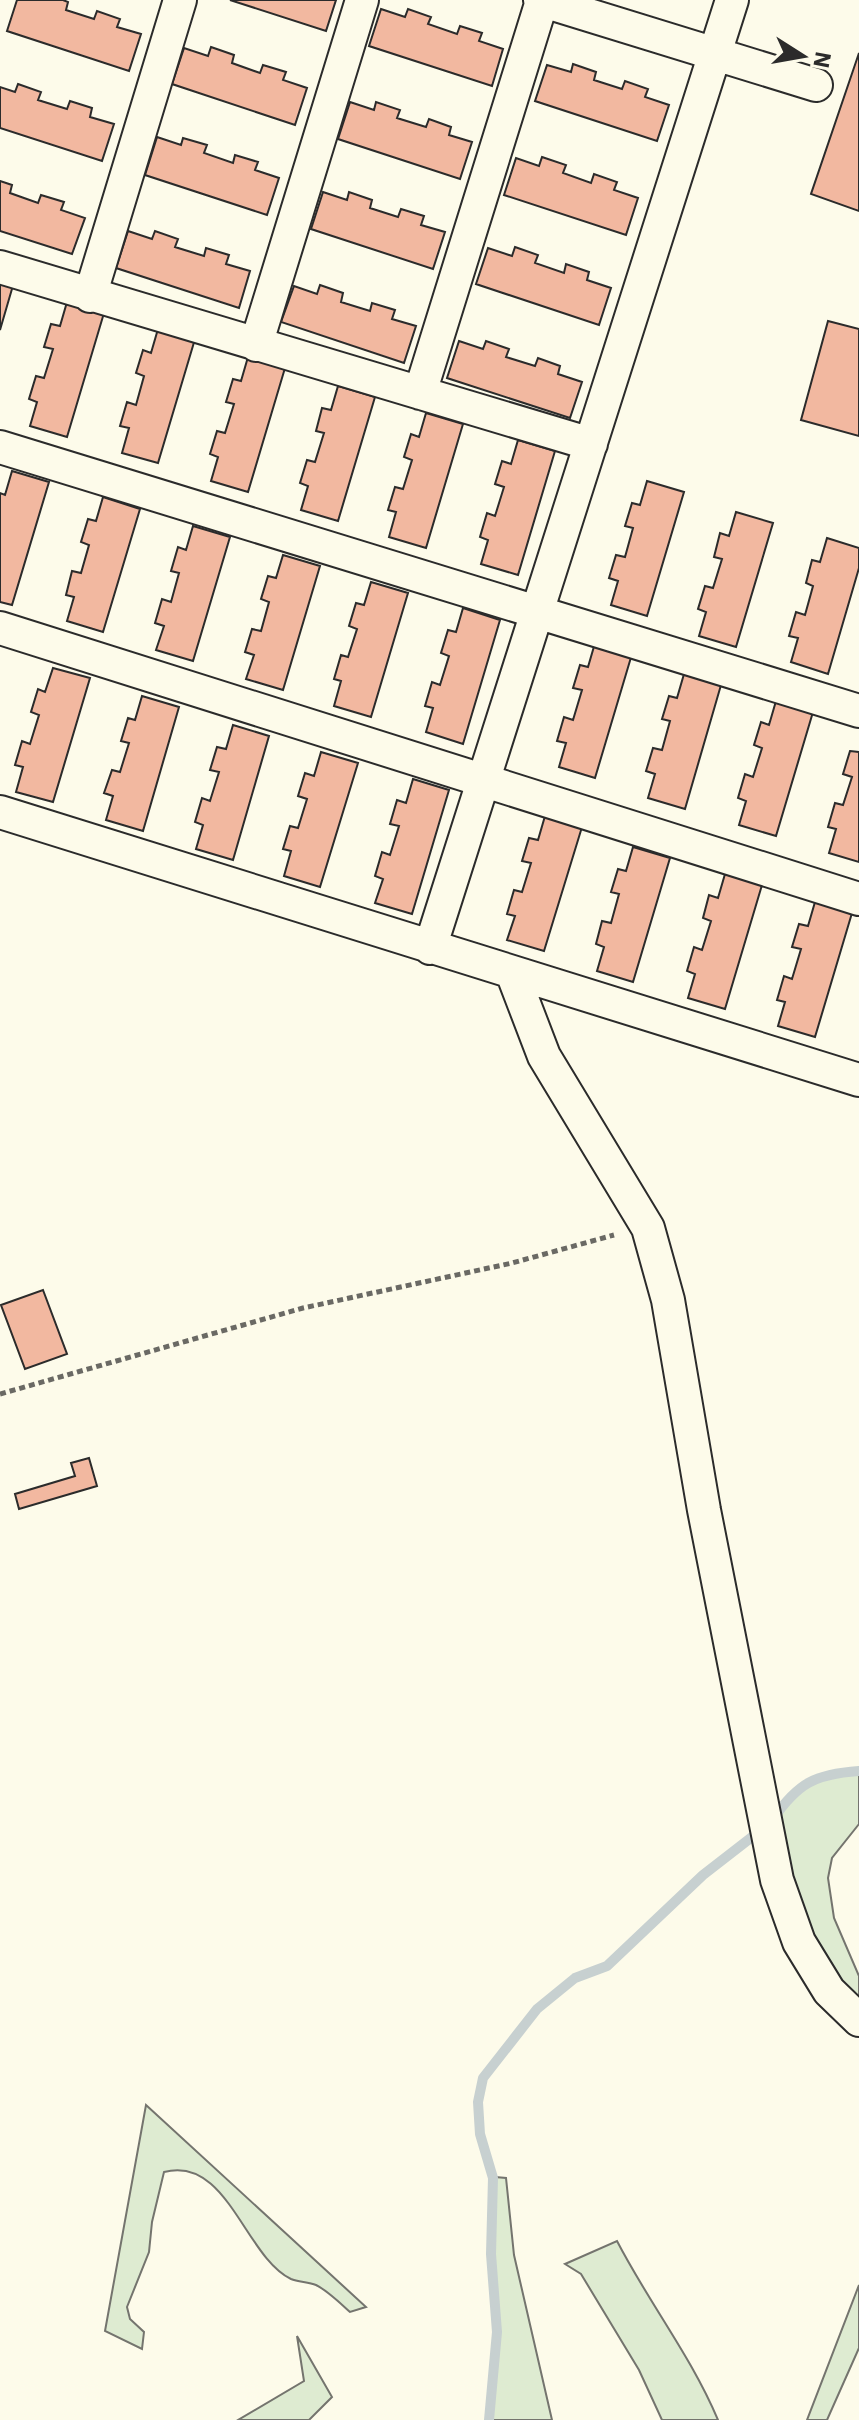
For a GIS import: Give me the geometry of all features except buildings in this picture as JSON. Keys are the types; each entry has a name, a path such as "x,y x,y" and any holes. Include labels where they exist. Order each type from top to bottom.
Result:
{"street":[{"path":"90,296 180,0"},
{"path":"256,345 362,0"},
{"path":"420,393 541,0 816,85"},
{"path":"430,948 732,0"},
{"path":"0,267 591,444"},
{"path":"0,447 859,711"},
{"path":"0,628 859,899"},
{"path":"0,812 513,975 859,1080"},
{"path":"513,975 544,1056 648,1228 668,1300 704,1510 777,1880 799,1942 829,1991 859,2020"}],"path":[{"path":"0,1394 303,1308 512,1263 648,1228"}],"green space":[{"path":"859,1774 859,1824 832,1858 828,1878 834,1918 859,1976 859,2004 814,1950 774,1821 792,1799 809,1785 831,1777"},
{"path":"146,2105 366,2307 350,2312 313,2284 291,2279 261,2251 220,2193 204,2178 186,2171 164,2172 152,2222 149,2252 127,2307 130,2319 144,2332 142,2349 105,2331"},
{"path":"495,2177 506,2178 514,2255 552,2420 491,2420 500,2332 494,2254"},
{"path":"617,2241 695,2374 718,2420 662,2420 639,2370 581,2274 565,2264"},
{"path":"859,2285 859,2348 827,2420 807,2420"},
{"path":"297,2336 332,2397 309,2420 238,2420 304,2381"}],"waterway":[{"path":"773,1819 791,1797 809,1783 831,1775 859,1771"},
{"path":"489,2420 497,2332 491,2254 493,2178 480,2134 478,2102 483,2078 537,2009 575,1978 607,1966 703,1875 761,1830"}]}
